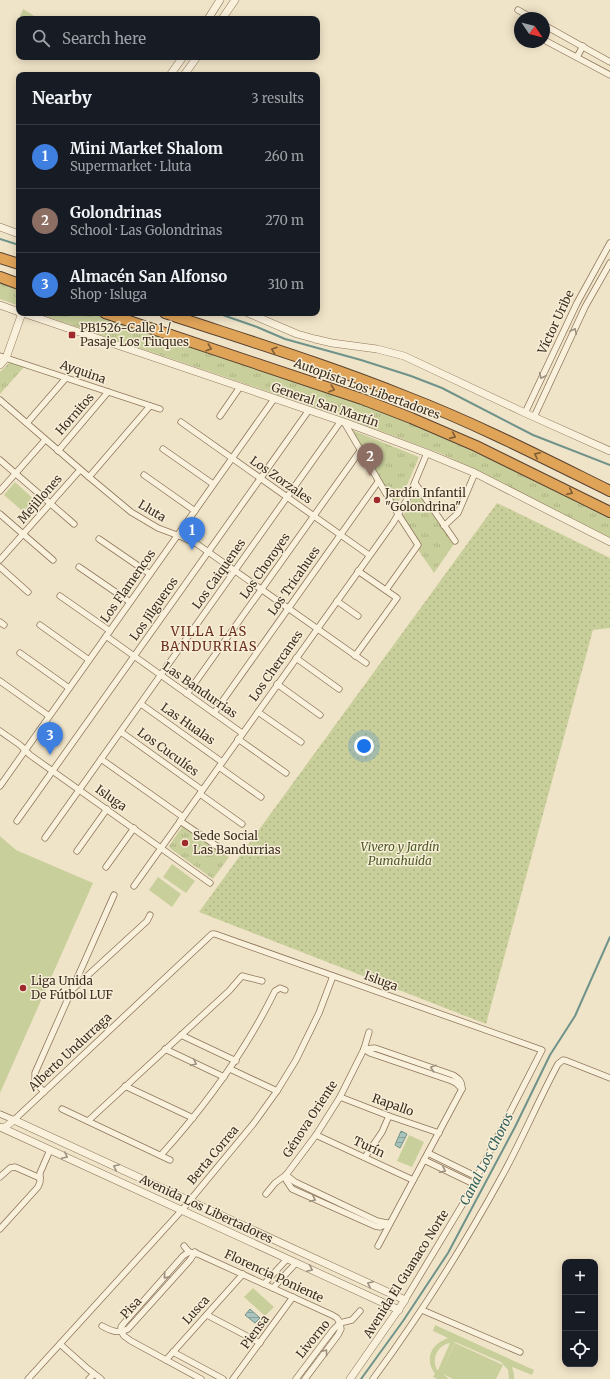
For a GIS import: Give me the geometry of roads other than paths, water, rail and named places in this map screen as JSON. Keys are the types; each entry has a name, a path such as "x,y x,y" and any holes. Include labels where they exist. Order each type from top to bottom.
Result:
{"highway":[{"path":"0,258 16,263"},
{"path":"0,278 16,283"},
{"name":"Autopista Los Libertadores","path":"114,316 355,397 411,418 476,446 610,512"},
{"name":"Autopista Los Libertadores","path":"174,316 349,375 406,396 506,439 610,491"}],"street":[{"path":"210,16 220,0"},
{"path":"224,16 235,0"},
{"path":"518,10 522,12"},
{"path":"550,27 610,62"},
{"path":"550,42 610,75"},
{"path":"577,57 583,46"},
{"path":"172,72 180,60"},
{"path":"186,72 195,60"},
{"path":"0,227 16,233"},
{"name":"Víctor Uribe","path":"525,413 576,303 610,242"},
{"name":"Víctor Uribe","path":"534,417 585,307 610,263"},
{"path":"593,271 602,276"},
{"path":"0,305 16,311"},
{"path":"0,365 22,316"},
{"name":"General San Martín","path":"32,316 309,410 427,453 474,473 610,542"},
{"path":"255,316 314,340 377,349 404,356 610,451"},
{"name":"Ayquina","path":"3,357 160,410"},
{"path":"26,423 66,378"},
{"path":"220,416 240,387"},
{"name":"Hornitos","path":"58,451 108,392"},
{"name":"Los Flamencos","path":"0,786 2,777 25,750 274,398"},
{"name":"Lluta","path":"0,400 80,470 144,520 158,528 192,541 366,663"},
{"path":"89,477 150,406"},
{"name":"Los Jilgueros","path":"17,821 309,410"},
{"name":"Los Zorzales","path":"181,422 369,555"},
{"path":"342,422 418,545 386,590"},
{"name":"Los Caiquenes","path":"45,838 342,422"},
{"name":"Hornitos","path":"0,491 45,440"},
{"path":"163,449 213,484"},
{"name":"Los Choroyes","path":"187,694 360,451"},
{"name":"Los Chercanes","path":"134,886 398,514 415,483 427,453"},
{"path":"0,460 74,524"},
{"name":"Mejillones","path":"0,560 80,470"},
{"path":"444,526 458,513 474,473"},
{"path":"144,475 194,511"},
{"name":"Los Tricahues","path":"214,713 378,482"},
{"path":"415,483 455,541"},
{"path":"0,514 53,560"},
{"path":"99,539 150,574"},
{"path":"0,567 28,592"},
{"path":"79,567 130,602"},
{"path":"355,656 397,598 358,571"},
{"name":"Las Bandurrias","path":"60,596 134,656 242,733"},
{"path":"337,600 358,616"},
{"path":"40,625 89,660"},
{"path":"20,653 69,688"},
{"path":"296,658 339,689"},
{"path":"0,681 49,716"},
{"path":"277,684 320,715"},
{"name":"Las Hualas","path":"141,704 261,797"},
{"path":"258,712 301,742"},
{"name":"Isluga","path":"0,731 53,771 210,883"},
{"name":"Los Cuculíes","path":"121,732 242,824"},
{"path":"238,739 286,773"},
{"path":"101,759 224,851"},
{"path":"77,851 107,809"},
{"path":"106,867 134,828"},
{"path":"44,1092 35,1082 36,1073 114,896"},
{"path":"73,990 147,921 150,915"},
{"name":"Isluga","path":"212,934 219,935 542,1050"},
{"name":"Alberto Undurraga","path":"14,1120 212,934"},
{"path":"88,1121 229,991 241,977 245,976 262,981"},
{"name":"Berta Correa","path":"28,1379 182,1210 240,1141 277,1091 305,1042 319,1014 334,976"},
{"path":"160,1155 193,1118 224,1078 254,1032 275,991 280,988 285,990"},
{"name":"Génova Oriente","path":"266,1194 275,1183 286,1175 316,1135 340,1097 364,1050 369,1032"},
{"path":"181,1035 236,1060"},
{"path":"165,1049 224,1078"},
{"path":"364,1050 414,1065 452,1081 462,1089 378,1246"},
{"name":"Avenida El Guanaco Norte","path":"350,1379 399,1310 453,1222 542,1050"},
{"path":"373,1379 422,1310 453,1262 495,1188 560,1062 563,1060 567,1061 610,1078"},
{"path":"230,1069 277,1091"},
{"path":"125,1086 193,1118"},
{"name":"Rapallo","path":"340,1097 389,1116 439,1132"},
{"path":"62,1110 170,1160"},
{"name":"Avenida Los Libertadores","path":"0,1114 405,1300"},
{"path":"365,1157 382,1132 389,1116"},
{"name":"Avenida Los Libertadores","path":"1,1129 14,1120"},
{"name":"Avenida Los Libertadores","path":"1,1129 399,1310"},
{"name":"Turín","path":"316,1135 413,1180"},
{"path":"0,1229 38,1187 41,1170 50,1150 50,1143 54,1139"},
{"path":"428,1153 477,1177"},
{"path":"424,1160 474,1184"},
{"path":"0,1176 10,1168 15,1167 40,1178"},
{"path":"126,1185 131,1181 132,1175"},
{"path":"286,1175 295,1182 381,1223 389,1223"},
{"path":"286,1175 286,1180 292,1189 375,1226 380,1227 389,1223"},
{"path":"333,1208 337,1202"},
{"path":"242,1238 243,1232 247,1228"},
{"path":"184,1246 192,1252"},
{"name":"Florencia Poniente","path":"192,1252 332,1315 337,1318 340,1324"},
{"name":"Pisa","path":"192,1252 190,1260 128,1329 121,1331 121,1327 124,1322 154,1288 184,1256 192,1252"},
{"path":"264,1284 287,1259"},
{"path":"273,1288 296,1263"},
{"name":"Lusca","path":"166,1360 243,1274"},
{"path":"342,1284 347,1280 347,1274"},
{"path":"154,1288 160,1292"},
{"name":"Piensa","path":"233,1379 294,1298"},
{"path":"422,1310 520,1352"},
{"name":"Livorno","path":"296,1379 333,1330 340,1324 352,1320 360,1311"},
{"path":"207,1315 260,1343"},
{"name":"Livorno","path":"305,1379 338,1335 340,1324"},
{"path":"102,1326 111,1331 121,1331 124,1336 131,1341 201,1379"},
{"path":"60,1344 94,1374 102,1379"},
{"path":"173,1352 223,1379"},
{"name":"Livorno","path":"304,1369 310,1372"},
{"path":"89,1379 94,1374"}],"water":[{"path":"401,1131 407,1134 400,1148 395,1145"},
{"path":"250,1309 260,1318 255,1323 245,1315"}],"waterway":[{"path":"0,239 16,244"},
{"path":"226,316 285,339 361,360 411,376 442,388 533,435 610,465"},
{"name":"Canal Los Choros","path":"361,1379 403,1321 448,1253 515,1127 550,1055 575,1016 610,937"}],"place":[{"name":"PB1526-Calle 1 / Pasaje Los Tiuques","path":"72,335"},
{"name":"Golondrinas","path":"370,476"},
{"name":"Jardín Infantil \"Golondrina\"","path":"377,500"},
{"name":"Mini Market Shalom","path":"192,550"},
{"name":"Almacén San Alfonso","path":"50,755"},
{"name":"Sede Social Las Bandurrias","path":"185,843"},
{"name":"Liga Unida De Fútbol LUF","path":"23,988"}],"district":[{"name":"VILLA LAS BANDURRIAS","path":"209,638"}],"park label":[{"name":"Vivero y Jardín Pumahuida","path":"400,854"}]}
